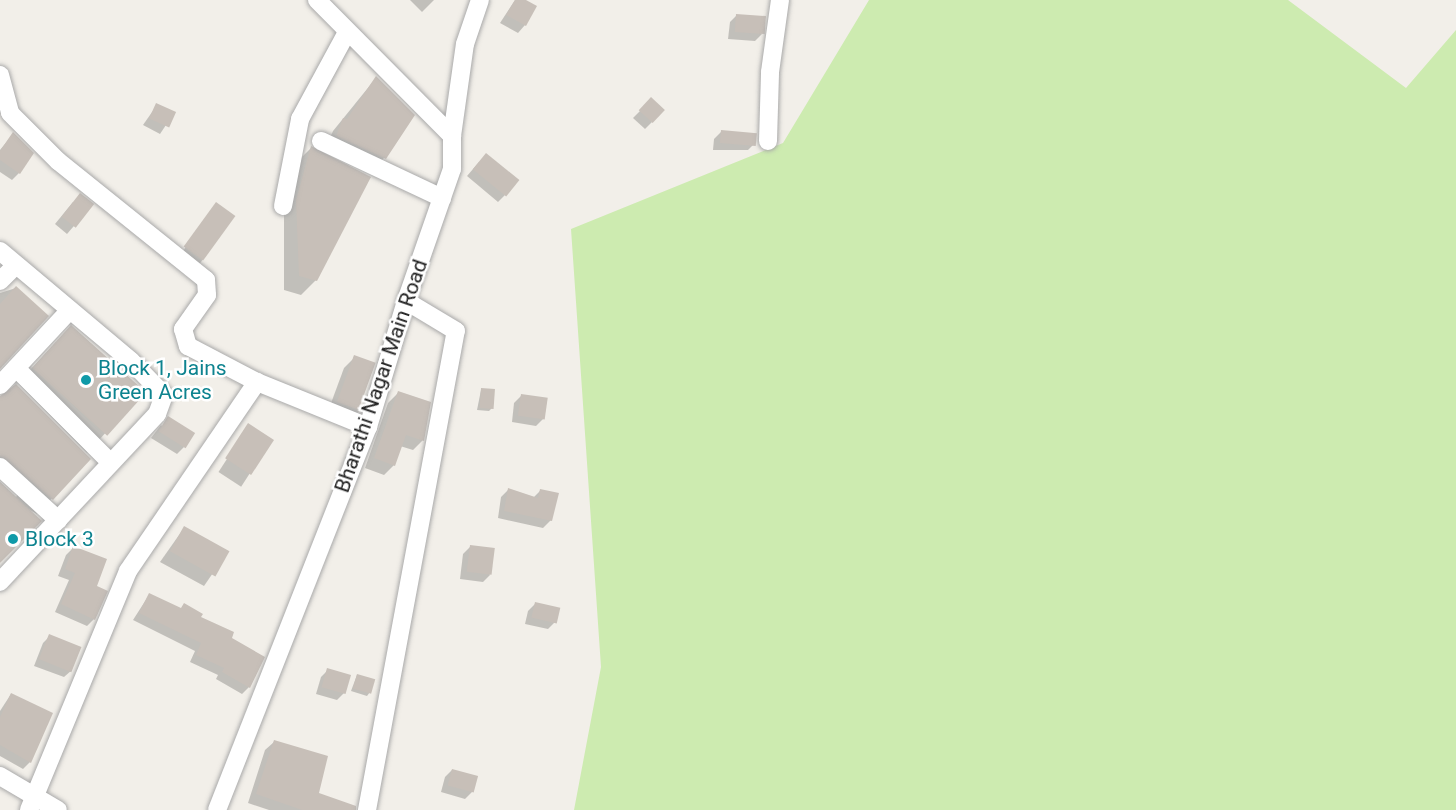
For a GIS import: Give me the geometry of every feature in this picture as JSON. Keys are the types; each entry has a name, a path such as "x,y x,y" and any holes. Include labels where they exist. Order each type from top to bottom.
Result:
{"street":[{"path":"317,0 452,136"},
{"name":"Bharathi Nagar Main Road","path":"217,810 368,427 406,301 452,169 452,136 465,44 480,0"},
{"path":"768,141 770,72 780,0"},
{"path":"283,206 300,119 347,32"},
{"path":"0,75 10,113 58,161 206,280 207,295 183,329 188,346 257,382 368,427"},
{"path":"321,141 442,198"},
{"path":"0,251 15,266 131,361 164,394 157,414 58,520 3,572"},
{"path":"0,281 15,266"},
{"path":"368,810 456,331 406,301"},
{"path":"0,385 69,311"},
{"path":"16,368 111,463"},
{"path":"32,803 128,571 257,382"},
{"path":"0,467 58,520"},
{"path":"0,776 32,803 58,810"}],"green space":[{"path":"869,0 1288,0 1406,88 1456,30 1456,810 574,810 601,667 571,229 783,143"}],"building":[{"path":"515,0 526,0 537,6 526,26 506,15"},
{"path":"736,14 766,16 765,34 735,32"},
{"path":"376,76 415,115 386,159 336,136 343,118 347,119"},
{"path":"651,97 665,110 653,123 639,110"},
{"path":"156,103 176,112 169,127 149,119"},
{"path":"721,130 757,133 756,146 720,143"},
{"path":"13,132 34,153 20,174 0,160 0,151"},
{"path":"311,146 371,177 317,281 299,276 296,200"},
{"path":"486,153 519,180 506,196 473,169"},
{"path":"80,193 94,204 76,228 62,217"},
{"path":"216,202 235,216 203,261 184,246"},
{"path":"16,286 49,316 0,369 0,304"},
{"name":"Block 1, Jains Green Acres","path":"71,325 146,393 107,436 32,368"},
{"path":"354,355 376,363 359,410 337,402"},
{"path":"16,384 91,459 53,500 0,456 0,396"},
{"path":"481,388 495,389 494,409 480,408"},
{"path":"398,391 431,402 424,441 406,435 395,466 374,458"},
{"path":"521,394 548,398 545,420 518,416"},
{"path":"168,416 195,433 186,448 158,431"},
{"path":"248,423 274,440 251,475 225,458"},
{"name":"Block 3","path":"0,482 42,521 0,563"},
{"path":"508,488 538,498 540,489 559,493 552,521 504,511"},
{"path":"184,526 229,551 215,577 170,551"},
{"path":"470,545 495,548 492,575 467,572"},
{"path":"73,546 107,559 97,586 108,591 95,620 61,604 75,573 65,569"},
{"path":"149,593 181,608 184,603 203,614 201,617 234,632 232,638 265,657 250,688 222,672 224,668 196,655 201,643 139,613"},
{"path":"535,602 560,608 557,623 531,618"},
{"path":"49,634 81,647 71,672 39,659"},
{"path":"327,668 351,675 346,694 321,687"},
{"path":"357,674 375,679 371,694 353,688"},
{"path":"11,693 53,713 31,763 0,745 0,717"},
{"path":"274,740 328,756 319,793 356,806 356,810 302,810 256,794"},
{"path":"452,769 478,776 474,792 448,785"}],"place":[{"name":"Block 1, Jains Green Acres","path":"86,380"},
{"name":"Block 3","path":"13,539"}]}
